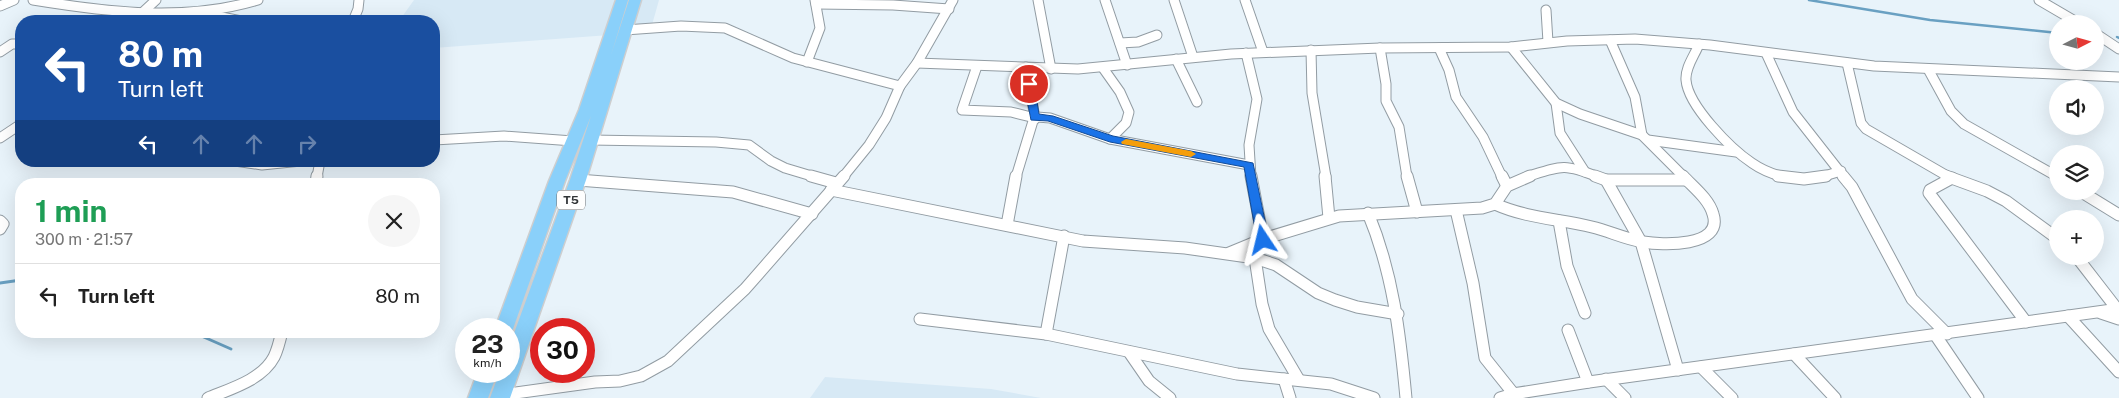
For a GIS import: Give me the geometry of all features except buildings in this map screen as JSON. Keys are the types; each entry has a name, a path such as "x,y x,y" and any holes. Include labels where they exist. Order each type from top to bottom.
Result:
{"highway":[{"name":"T5","path":"508,318 586,110 622,0"},
{"name":"T5","path":"500,396 578,180 635,0"},
{"path":"478,398 484,383"}],"street":[{"path":"0,6 14,0"},
{"path":"32,0 92,8 143,12 196,12 236,7 258,0"},
{"path":"143,12 156,0"},
{"path":"355,15 359,0"},
{"path":"1038,0 1051,69"},
{"path":"1105,0 1127,65"},
{"path":"1174,0 1193,57"},
{"path":"1245,0 1263,52"},
{"path":"2039,0 2065,15"},
{"path":"807,62 820,28 815,2 951,5"},
{"path":"500,396 595,382 620,381 641,376 668,361 745,289 812,214 869,145 886,118 900,86 917,63 951,5"},
{"path":"1546,10 1548,42"},
{"path":"196,12 211,15"},
{"path":"625,30 681,26 725,28 780,53 807,62 900,86"},
{"path":"1120,43 1138,42 1157,35"},
{"path":"917,63 1051,69 1103,68 1193,57 1263,52 1380,48 1511,47 1548,42 1635,39 1699,44 1847,63 1928,69 2119,77"},
{"path":"2104,39 2119,49"},
{"path":"1228,253 1263,240 1308,227 1329,218 1368,213 1482,208 1496,204 1520,215 1590,226 1642,242 1687,244 1707,235 1713,227 1715,220 1713,212 1645,137 1635,92 1610,40"},
{"path":"0,44 12,44"},
{"path":"0,52 12,44"},
{"path":"1699,44 1695,57 1686,72 1687,85 1696,103 1736,152 1754,166 1765,171 1793,178 1814,178 1841,171"},
{"path":"1511,47 1556,103 1587,117 1645,137 1736,152"},
{"path":"1380,48 1386,84 1386,101 1399,127 1404,166 1417,212"},
{"path":"1439,48 1449,70 1456,97 1483,137 1507,186"},
{"path":"1311,50 1312,93 1327,185 1329,218"},
{"path":"1246,53 1257,99 1249,165 1263,240"},
{"path":"1766,53 1794,112 1852,187 1875,226 1912,299 1942,335 1978,398"},
{"path":"1176,59 1197,102"},
{"path":"1847,63 1861,123 1866,129 1927,166 2006,201 2049,232"},
{"path":"977,66 962,110 969,112 1011,112 1035,118 1041,116 1110,139 1249,165"},
{"path":"1007,224 1018,165 1035,118 1026,67"},
{"path":"1103,68 1129,108 1129,117 1126,122 1110,139"},
{"path":"1928,69 1951,111 1964,124 2049,172"},
{"path":"1556,103 1560,133 1586,172"},
{"path":"0,138 15,128"},
{"path":"440,140 508,135 573,141"},
{"path":"590,140 716,142 749,145 785,168 834,187 1083,241 1228,253 1255,258 1276,265 1318,293 1335,300 1357,307 1398,314"},
{"path":"1496,204 1507,186 1518,179 1560,166 1576,168 1606,180 1686,180"},
{"path":"1952,178 1930,190 1929,193 2026,322"},
{"path":"578,180 733,192 812,214"},
{"path":"1606,180 1642,242 1662,323 1678,370"},
{"path":"2095,200 2119,215"},
{"path":"1456,210 1473,283 1485,358 1515,396"},
{"path":"1368,213 1386,257 1398,314 1406,398"},
{"path":"0,221 3,224 0,229"},
{"path":"1559,221 1567,266 1585,313"},
{"path":"1046,334 1064,236"},
{"path":"1255,258 1262,304 1269,329 1299,380"},
{"path":"2083,265 2118,312"},
{"path":"1500,398 1606,379 1942,335 2098,312 2118,312"},
{"path":"2068,316 2119,372"},
{"path":"920,319 1046,334 1237,374 1331,384 1374,398"},
{"path":"1568,330 1588,382"},
{"path":"208,398 251,378 266,368 274,356 280,338"},
{"path":"1128,352 1149,381 1170,398"},
{"path":"1794,354 1835,398"},
{"path":"1701,367 1732,398"},
{"path":"1284,379 1290,398"},
{"path":"1606,379 1625,398"}],"shaded area":[{"path":"414,0 659,0 650,32 440,48 440,15 403,15"},
{"path":"825,377 991,389 1041,398 810,398"}],"waterway":[{"path":"1809,0 1930,20 2049,32"},
{"path":"0,283 15,281"},
{"path":"206,338 231,349"}],"slow traffic":[{"path":"1126,142 1191,154"}],"route":[{"path":"1029,84 1035,118 1041,116 1050,118 1110,139 1249,165 1263,240"}]}
